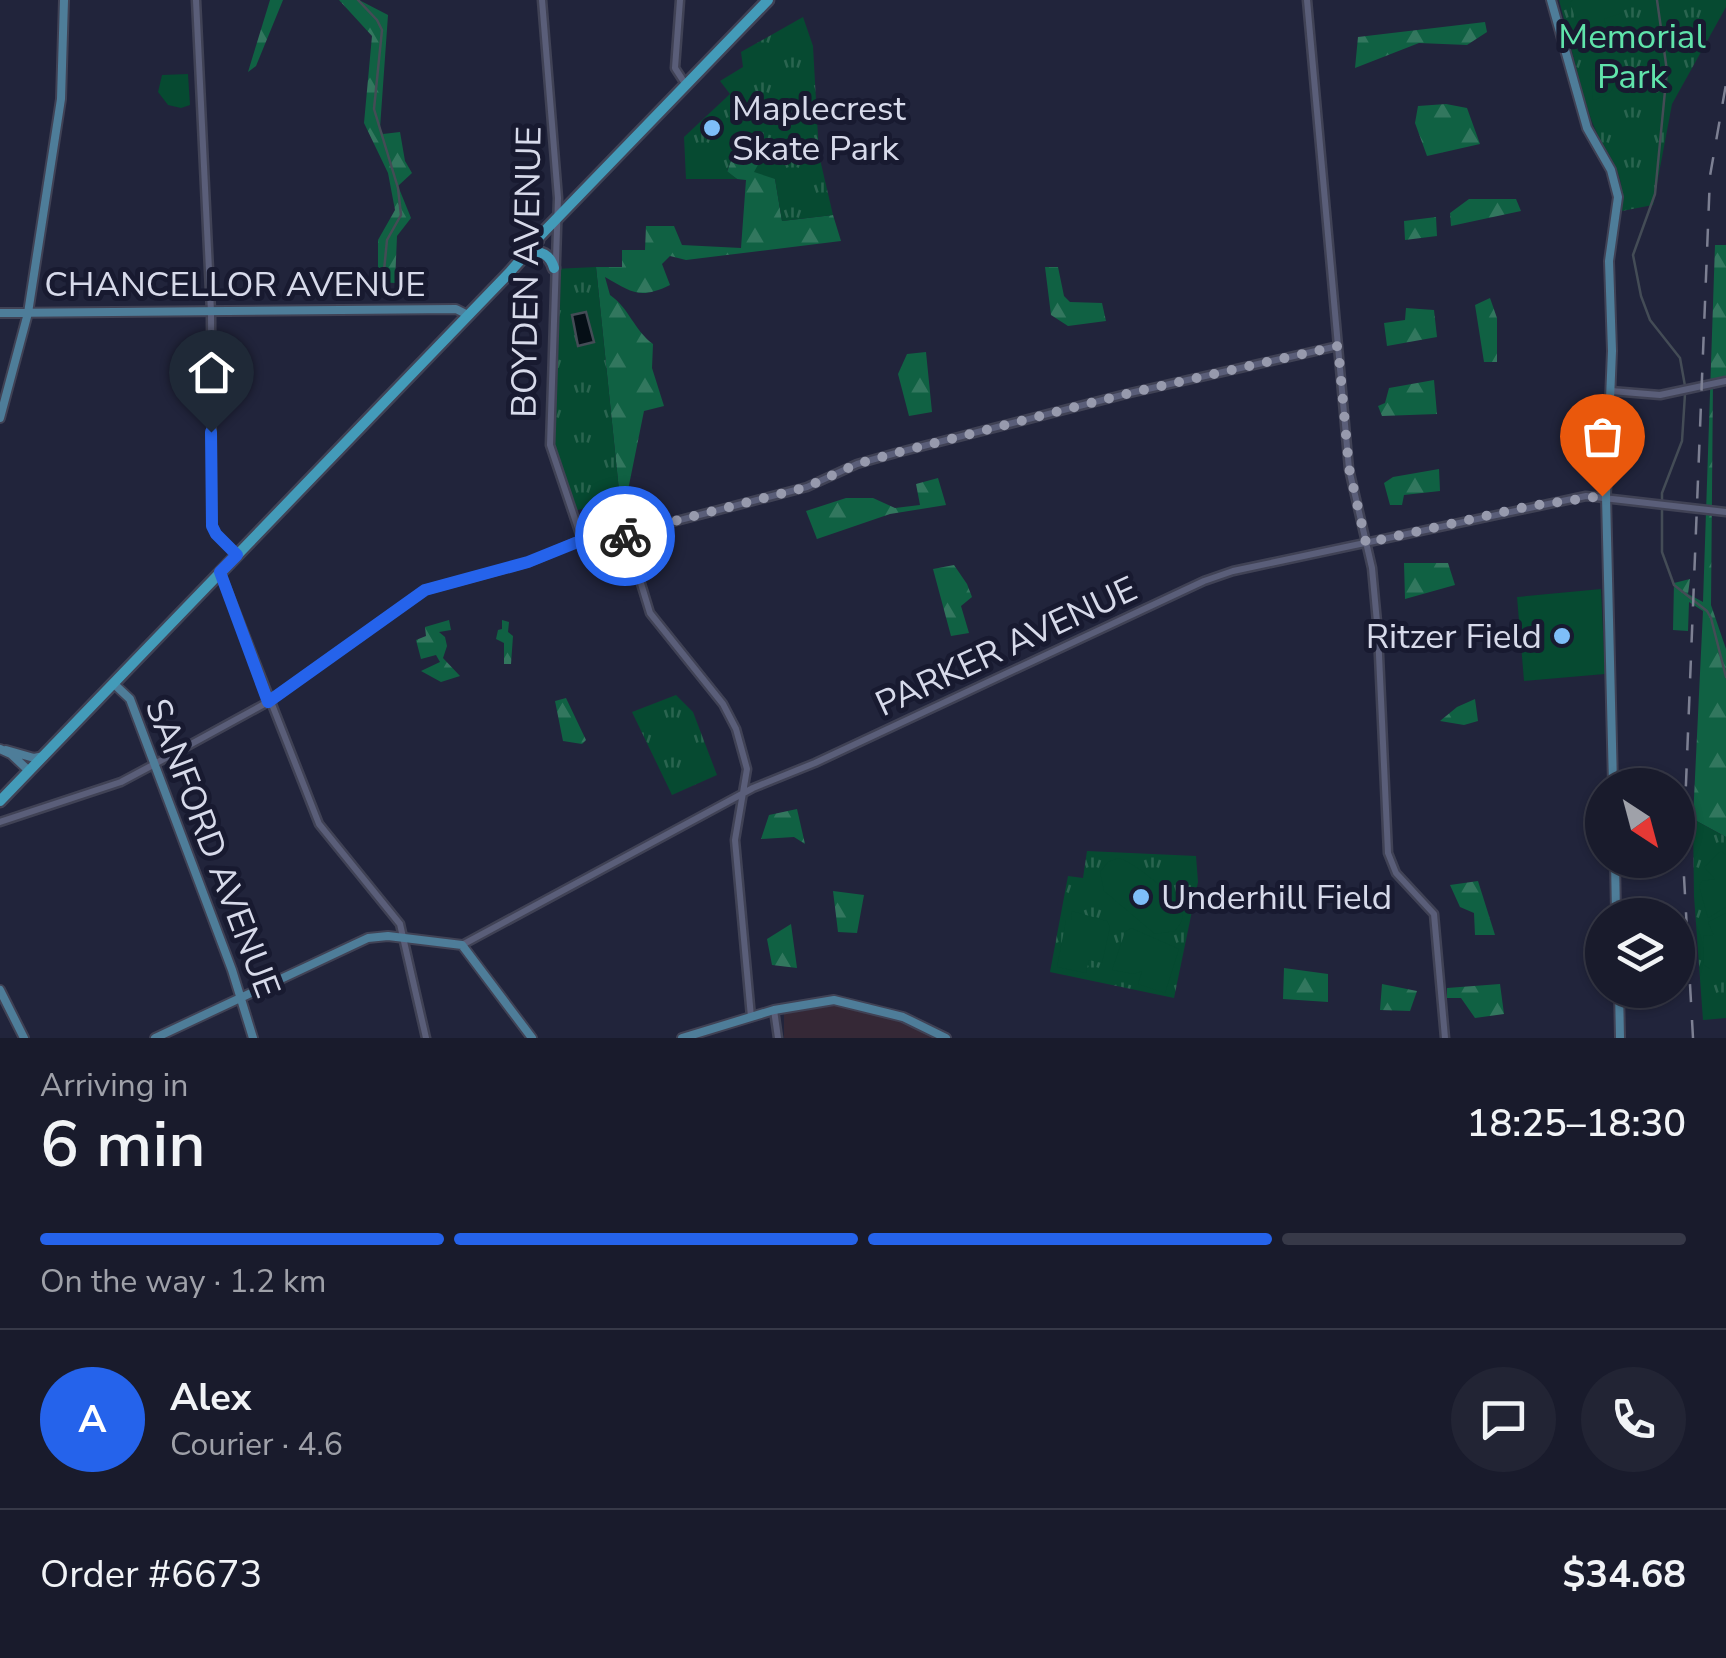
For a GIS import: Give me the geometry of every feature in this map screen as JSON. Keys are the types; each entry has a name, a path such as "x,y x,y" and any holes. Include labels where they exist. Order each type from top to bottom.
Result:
{"main road":[{"path":"0,418 28,313 61,99 64,0"},
{"path":"0,801 768,0"},
{"path":"1551,0 1587,128 1607,162 1616,188 1617,218 1609,261 1611,391 1606,496 1613,768"},
{"path":"504,277 538,240"},
{"path":"524,258 541,253 554,268"},
{"name":"CHANCELLOR AVENUE","path":"0,313 456,309 468,315"},
{"name":"SANFORD AVENUE","path":"113,682 130,699 241,995 253,1038"},
{"path":"3,750 34,758 44,756"},
{"path":"3,750 29,771"},
{"path":"154,1038 368,938 403,937 462,945 532,1038"},
{"path":"0,990 24,1038"},
{"path":"682,1038 774,1010 841,1000 903,1018 946,1038"},
{"path":"1619,1008 1620,1038"}],"street":[{"path":"196,0 211,312 212,526 237,555"},
{"name":"BOYDEN AVENUE","path":"542,0 554,134 556,221 550,445 582,540"},
{"path":"680,0 676,72 686,86"},
{"path":"1307,0 1349,468 1366,543 1381,665 1388,852 1396,873 1434,914 1444,1038"},
{"path":"620,542 640,530 807,487 857,464 896,453 1130,393 1338,346"},
{"path":"1611,391 1656,395 1726,381"},
{"name":"PARKER AVENUE","path":"462,945 744,792 828,758 1204,581 1237,570 1586,496 1726,512"},
{"path":"0,822 121,782 155,764 268,702 417,594 528,562 598,536 620,542 632,554 650,613 733,721 747,769 736,840 751,1016"},
{"path":"220,572 319,824 400,924 426,1038"},
{"path":"774,1010 778,1038"}],"shaded area":[{"path":"586,312 594,342 578,346 572,315"},
{"path":"838,1005 900,1022 935,1038 784,1038 784,1014"}],"green space":[{"path":"270,0 283,0 256,66 248,72"},
{"path":"339,0 359,0 388,15 380,128 383,134 400,132 405,161 412,173 398,186 411,218 397,236 395,283 378,282 378,240 395,210 388,173 364,123 372,36"},
{"name":"Memorial Park","path":"1559,0 1726,0 1726,7 1672,104 1653,205 1622,211 1621,181 1590,116"},
{"path":"1622,0 1622,13 1604,19 1608,34 1581,36 1570,2"},
{"path":"803,17 813,46 819,155 833,215 782,221 775,179 754,172 759,163 753,153 734,152 727,171 737,179 686,179 684,137 730,94 720,81 743,67 741,52"},
{"path":"1485,22 1487,32 1467,45 1419,43 1355,68 1358,37"},
{"path":"1616,64 1614,88 1593,100 1590,71"},
{"path":"188,74 190,105 168,105 158,92 162,75"},
{"path":"1446,104 1467,108 1480,144 1427,156 1415,123 1418,106"},
{"path":"734,152 754,153 775,179 782,221 833,215 841,241 686,260 670,256 662,264 670,285 651,292 629,290 605,277 610,295 653,344 652,368 664,406 644,411 627,495 620,500 596,267 622,267 622,250 645,250 646,226 674,226 682,245 741,248 746,180 727,172"},
{"path":"1469,199 1516,199 1521,211 1451,226 1450,213"},
{"path":"1436,217 1437,236 1405,240 1404,221"},
{"path":"1715,245 1726,245 1726,376 1713,380 1711,605 1726,649 1726,837 1695,820 1703,611 1689,602 1688,631 1673,630 1674,583 1690,579 1688,594 1703,602"},
{"path":"596,267 620,500 569,512 552,455 554,269"},
{"path":"1045,267 1058,267 1064,296 1070,302 1102,303 1106,321 1068,326 1051,315"},
{"path":"1490,298 1497,318 1497,362 1484,362 1475,305"},
{"path":"1406,308 1434,310 1437,337 1387,346 1384,323 1405,320"},
{"path":"926,352 932,412 909,416 898,374 907,354"},
{"path":"1434,380 1437,414 1382,416 1378,406 1385,403 1389,388"},
{"path":"1439,469 1440,491 1404,495 1402,505 1390,505 1384,483 1393,477"},
{"path":"938,478 946,505 890,514 817,539 806,511 846,498 873,498 895,508 920,505 916,484"},
{"path":"1404,563 1448,563 1455,585 1405,599"},
{"path":"954,565 972,597 961,606 969,633 951,636 933,569"},
{"name":"Ritzer Field","path":"1601,589 1605,674 1524,681 1517,597"},
{"path":"449,620 451,630 439,632 447,646 443,658 460,676 441,682 421,671 440,662 436,655 421,659 416,640 426,636 425,627"},
{"path":"502,620 509,622 508,632 513,636 511,664 504,664 504,643 496,639"},
{"path":"676,695 693,712 717,775 672,795 632,712"},
{"path":"566,698 586,740 582,744 563,741 555,701"},
{"path":"1475,699 1478,721 1464,725 1440,721 1457,707"},
{"path":"797,809 805,844 794,837 761,839 769,815"},
{"path":"1695,820 1726,837 1726,1018 1703,1020 1694,896"},
{"path":"1087,851 1196,856 1198,882 1174,998 1050,972 1068,876 1083,878"},
{"path":"1721,851 1726,855 1726,907 1708,918 1699,886 1702,881 1715,879 1704,867"},
{"name":"Underhill Field","path":"1118,858 1142,872 1177,902 1182,917 1175,931 1155,934 1104,891 1100,872"},
{"path":"1478,881 1495,935 1475,935 1474,913 1460,907 1450,885"},
{"path":"833,891 864,895 857,933 838,932"},
{"path":"1072,911 1107,921 1110,927 1102,963 1089,960 1086,973 1057,967 1066,920 1071,920"},
{"path":"1726,913 1726,969 1710,969 1704,965 1703,935 1714,936 1708,922"},
{"path":"791,924 797,968 772,965 767,939"},
{"path":"1131,928 1179,949 1165,993 1138,984 1142,971 1134,974 1112,970 1125,932"},
{"path":"1284,968 1328,974 1328,1002 1283,999"},
{"path":"1382,984 1417,991 1410,1011 1380,1010"},
{"path":"1500,984 1504,1014 1475,1018 1461,998 1447,998 1447,988"}],"waterway":[{"path":"358,0 382,30 374,109 398,188 401,215 387,240 382,291"},
{"path":"1657,0 1667,71 1655,194 1633,255 1650,320 1680,358 1685,386"},
{"path":"1685,394 1682,441 1662,493 1662,552 1674,585 1711,618 1726,677"}],"railway":[{"path":"1693,1038 1683,859 1710,176 1726,84"}],"way so far":[{"path":"625,536 807,487 857,464 896,453 1130,393 1338,346 1349,468 1366,543 1530,506 1602,496"}],"place":[{"name":"Maplecrest Skate Park","path":"712,128"},
{"name":"Ritzer Field","path":"1562,636"},
{"name":"Underhill Field","path":"1141,897"}],"route":[{"path":"211,432 212,526 237,555 220,572 268,702 425,590 528,562 590,537 620,542 625,536"}]}
